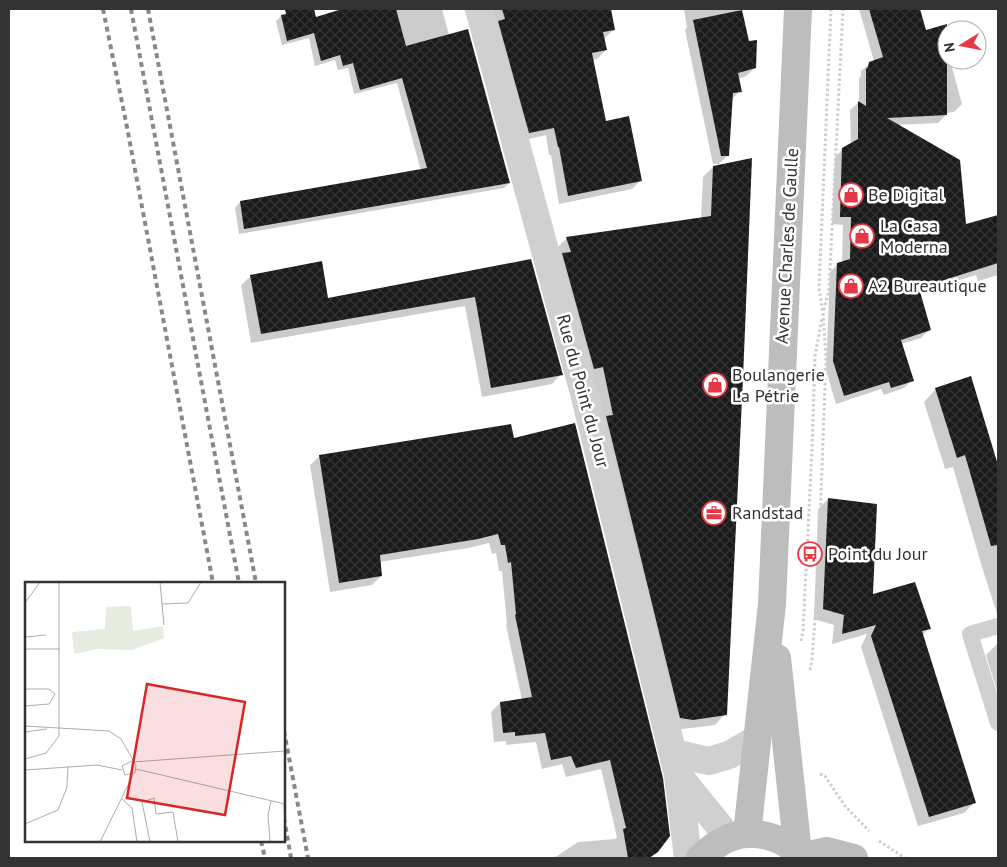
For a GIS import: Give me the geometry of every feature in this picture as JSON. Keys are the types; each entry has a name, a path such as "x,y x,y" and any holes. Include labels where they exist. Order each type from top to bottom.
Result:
{"main road":[{"name":"Avenue Charles de Gaulle","path":"772,604 798,9"},
{"path":"772,604 800,856"},
{"path":"738,836 757,739 772,604"},
{"path":"700,858 713,846 738,836 765,836 783,842 800,856"},
{"path":"800,856 826,851 854,858"}],"street":[{"name":"Rue du Point du Jour","path":"479,9 584,393 676,764 688,858"},
{"path":"676,764 709,761 729,755 757,739"},
{"path":"676,764 738,836"}],"lane":[{"path":"998,626 970,634 998,723"}],"path":[{"path":"808,676 812,660 818,578 826,358 823,312 819,288 831,9"},
{"path":"778,664 799,658 803,631 815,356 829,289 843,9"},
{"path":"816,768 820,774 825,776 845,806"}],"building":[{"path":"285,9 314,9 316,17 342,9 396,9 406,46 468,29 510,183 244,229 240,201 427,168 402,78 360,90 353,63 343,66 340,55 321,61 314,33 287,41 281,15 286,14"},
{"path":"502,9 611,9 615,30 603,32 607,50 592,53 606,121 629,116 642,181 568,196 554,128 529,133 498,21 505,19"},
{"path":"869,9 920,9 926,30 937,27 937,70 947,70 947,115 887,118 960,160 966,224 998,215 998,263 919,288 931,330 901,340 914,381 891,388 889,382 844,396 833,361 837,263 850,259 851,217 840,217 842,148 858,139 858,101 866,106 866,69 869,62 883,57"},
{"path":"742,10 749,41 757,40 756,68 738,73 742,92 733,93 729,156 721,156 693,20"},
{"path":"752,158 727,715 693,720 680,718 606,416 613,415 603,367 594,369 562,253 571,252 566,237 711,216 713,166"},
{"path":"531,259 563,375 491,388 475,297 261,334 250,275 322,261 328,298"},
{"path":"971,376 998,465 998,545 991,546 965,455 957,458 935,388"},
{"path":"575,423 663,778 670,836 658,852 649,858 628,858 623,829 626,828 610,760 576,768 571,756 551,760 545,733 515,736 515,732 503,733 500,702 532,697 515,615 511,562 508,563 505,545 501,545 498,534 380,555 382,576 339,583 319,455 511,424 514,438"},
{"path":"828,498 877,504 873,594 915,582 931,629 922,631 976,803 929,817 871,636 876,625 842,634 844,615 823,609"}],"railway":[{"path":"103,9 213,582"},
{"path":"131,9 239,582"},
{"path":"148,9 256,582"},
{"path":"285,736 308,858"},
{"path":"285,824 291,858"},
{"path":"261,842 265,858"}],"place":[{"name":"Be Digital","path":"851,195"},
{"name":"La Casa Moderna","path":"862,236"},
{"name":"A2 Bureautique","path":"851,286"},
{"name":"Boulangerie La Pétrie","path":"715,385"},
{"name":"Randstad","path":"714,513"},
{"name":"Point du Jour","path":"810,554"}]}
